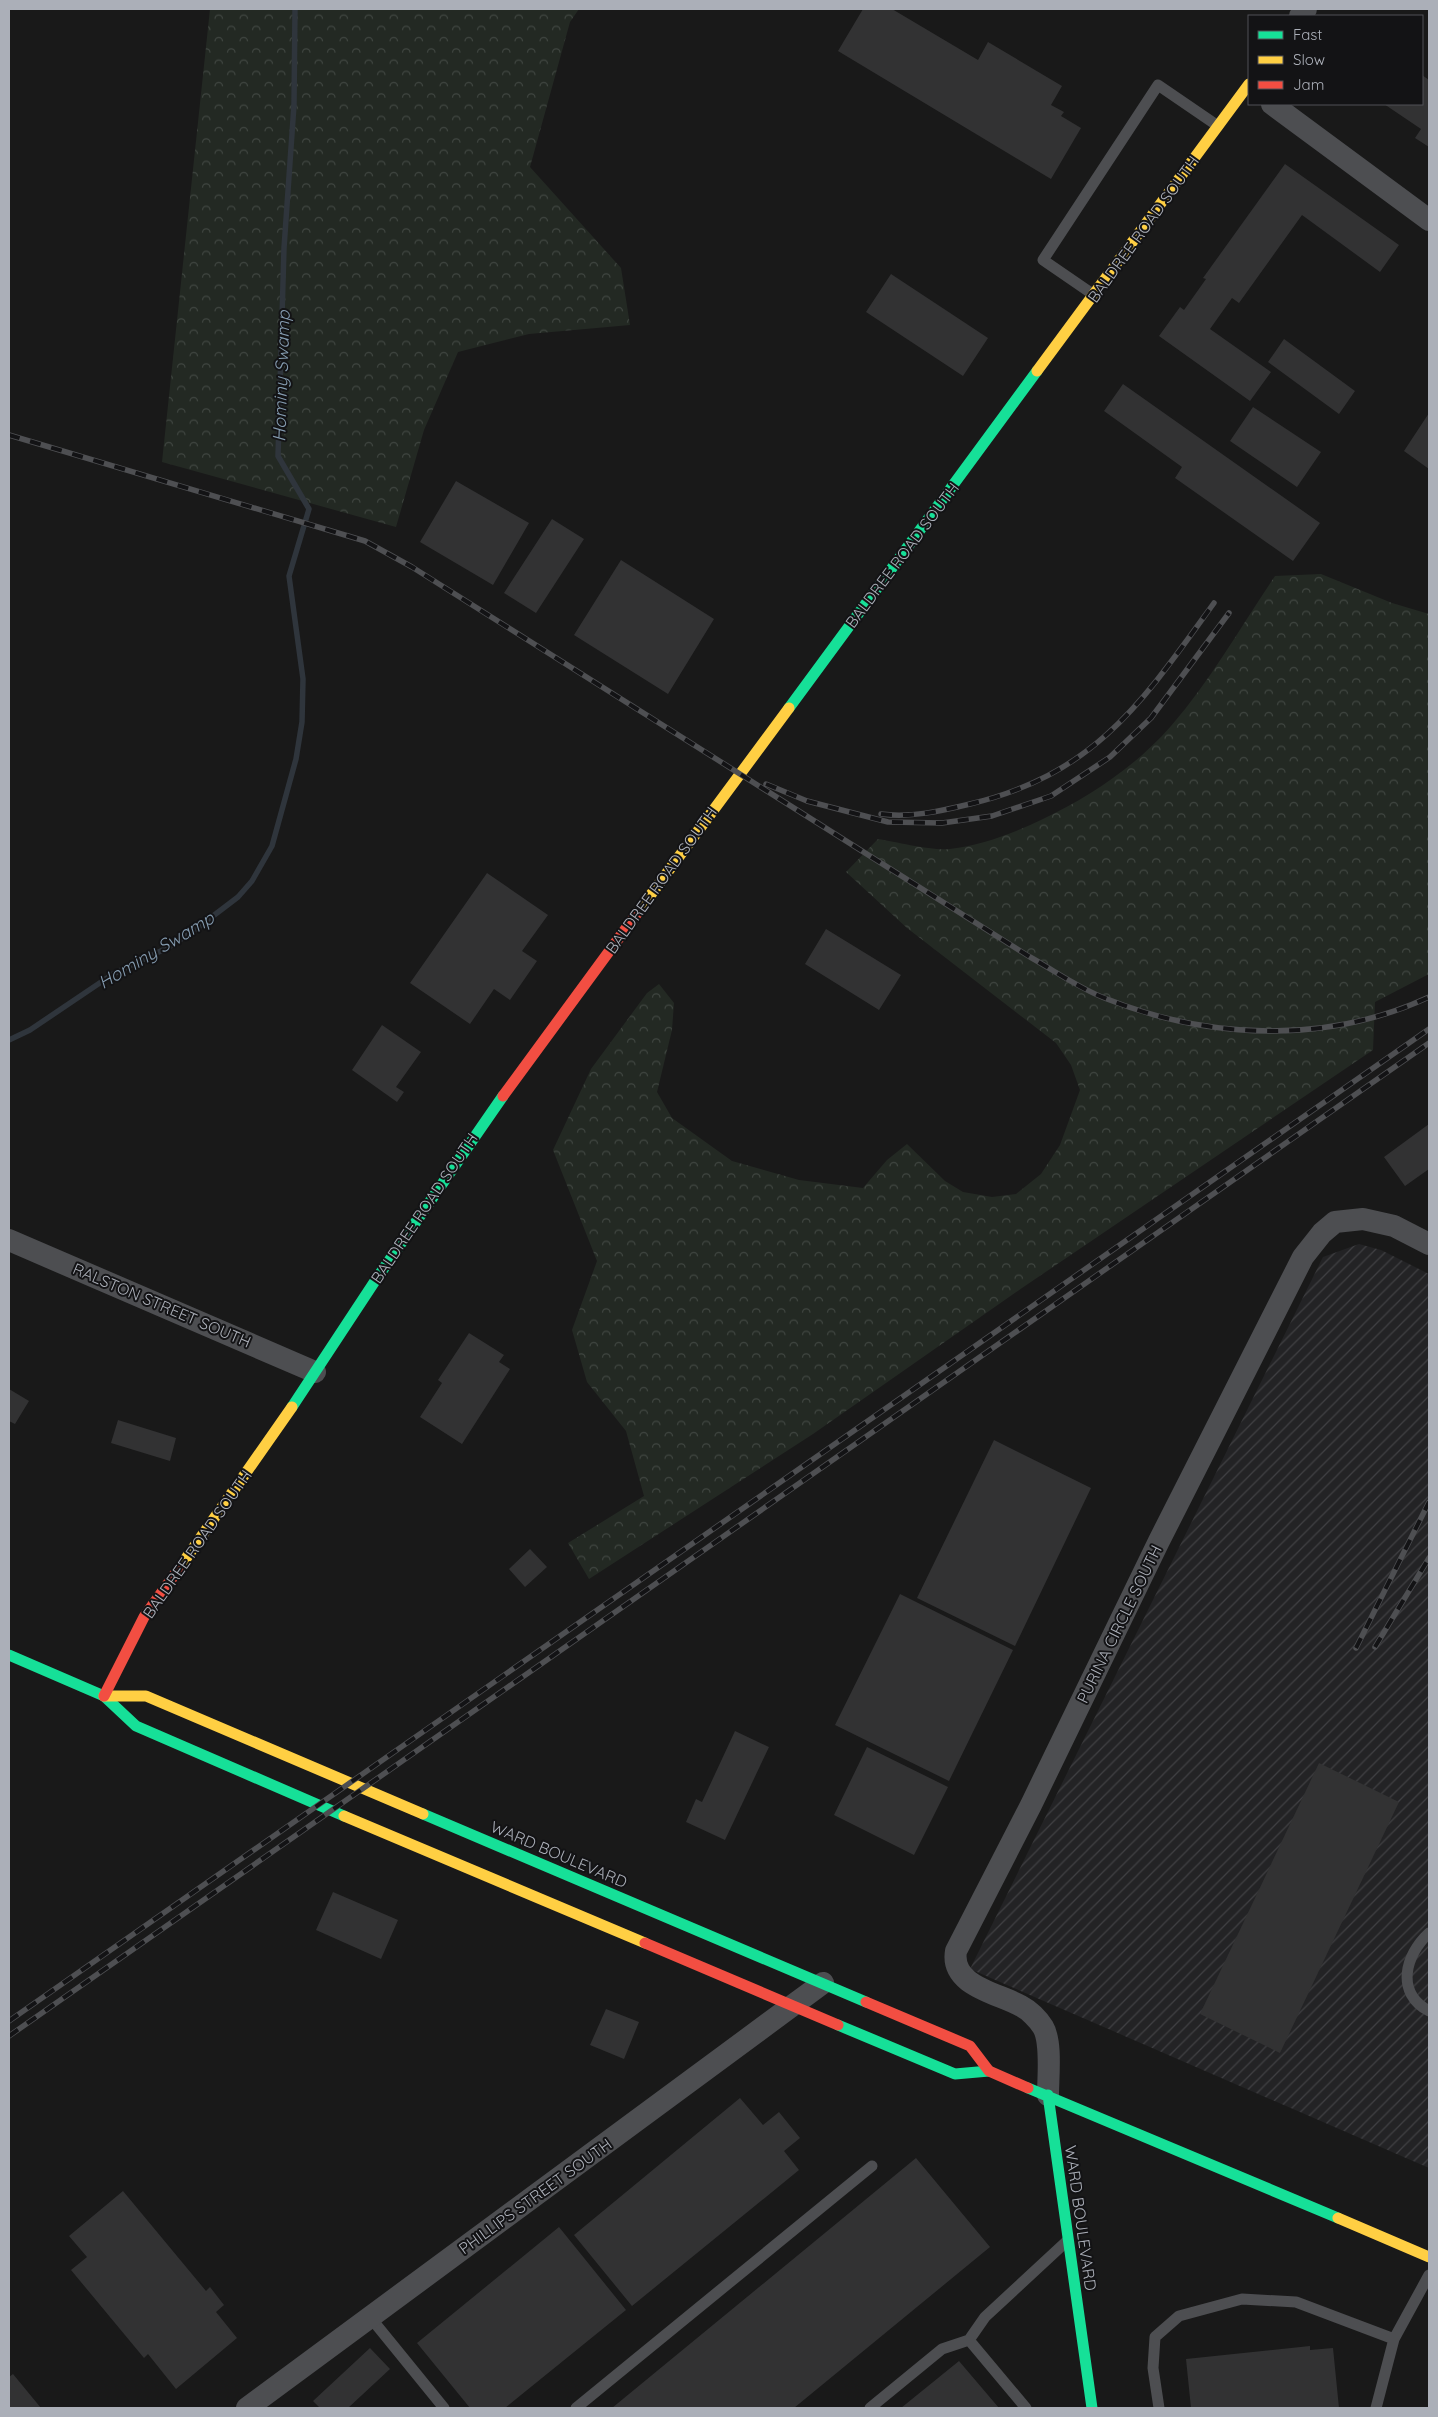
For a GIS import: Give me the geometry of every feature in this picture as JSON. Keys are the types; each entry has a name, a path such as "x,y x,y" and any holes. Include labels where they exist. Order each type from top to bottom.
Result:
{"main road":[{"name":"BALDREE ROAD SOUTH","path":"104,1696 144,1617 259,1457 374,1281 536,1048 1248,87"},
{"name":"WARD BOULEVARD","path":"9,1655 104,1696 136,1726 232,1769 955,2074 989,2071 1048,2095 1092,2408"},
{"name":"WARD BOULEVARD","path":"104,1696 146,1696 970,2046 989,2071"},
{"path":"1048,2095 1429,2257"}],"street":[{"path":"1273,105 1429,220"},
{"name":"PURINA CIRCLE SOUTH","path":"1048,2095 1048,2038 1043,2027 1020,2006 972,1983 962,1976 955,1960 956,1951 1031,1805 1159,1541 1303,1256 1322,1233 1335,1222 1364,1219 1394,1226 1429,1244"},
{"name":"RALSTON STREET SOUTH","path":"9,1240 315,1372"},
{"name":"PHILLIPS STREET SOUTH","path":"257,2405 370,2317 823,1983"}],"lane":[{"path":"1094,295 1043,260 1158,85 1218,126"},
{"path":"1429,1933 1420,1941 1407,1968 1407,1988 1419,2006 1429,2011"},
{"path":"576,2408 872,2166"},
{"path":"870,2408 942,2350 969,2340 984,2317 1068,2240"},
{"path":"1376,2408 1394,2339 1429,2275"},
{"path":"1159,2408 1153,2368 1155,2337 1179,2316 1242,2299 1296,2302 1394,2339"},
{"path":"370,2317 444,2408"},
{"path":"969,2340 1026,2408"}],"shaded area":[{"path":"1359,1244 1381,1250 1429,1274 1429,2168 970,1969 1323,1257"}],"green space":[{"path":"210,9 579,9 570,22 530,167 621,268 630,325 529,334 458,352 424,430 396,527 162,462"},
{"path":"1321,574 1392,603 1429,614 1429,974 1375,1002 1373,1050 1022,1288 813,1434 589,1579 568,1543 644,1496 626,1431 587,1382 572,1330 597,1261 553,1150 591,1069 647,993 659,984 674,1003 672,1030 657,1092 672,1118 732,1161 799,1180 863,1188 887,1160 907,1144 945,1181 963,1192 992,1197 1016,1194 1041,1174 1060,1145 1080,1090 1071,1065 1056,1043 907,928 846,872 878,839 924,848 950,849 974,845 998,838 1032,824 1095,790 1128,767 1171,726 1213,672 1275,576"}],"building":[{"path":"863,9 892,9 978,60 988,42 1062,86 1051,105 1064,112 1061,116 1081,128 1051,179 838,51"},
{"path":"1423,76 1429,80 1429,147 1415,138 1421,129 1385,105 1423,105"},
{"path":"1285,164 1399,245 1380,272 1302,215 1239,303 1232,298 1210,329 1271,372 1250,401 1159,336 1180,307 1184,310 1206,279 1203,278"},
{"path":"891,274 988,338 963,376 866,312"},
{"path":"1284,339 1355,391 1339,414 1268,362"},
{"path":"1123,384 1320,523 1293,561 1175,478 1182,467 1104,411"},
{"path":"1253,407 1321,452 1297,487 1230,441"},
{"path":"1429,413 1429,469 1404,451"},
{"path":"456,481 529,523 493,585 420,542"},
{"path":"552,519 584,539 536,613 504,593"},
{"path":"621,560 714,619 668,694 574,635"},
{"path":"487,873 548,915 522,951 537,961 510,1000 494,989 470,1024 410,983"},
{"path":"826,929 901,975 879,1010 805,964"},
{"path":"382,1025 421,1052 396,1087 404,1092 397,1102 352,1070"},
{"path":"1429,1124 1429,1169 1405,1186 1384,1157"},
{"path":"469,1333 504,1355 499,1362 510,1369 462,1444 420,1417 442,1383 438,1380"},
{"path":"9,1389 29,1401 15,1424 9,1421"},
{"path":"118,1420 176,1438 170,1461 111,1443"},
{"path":"994,1440 1091,1488 1015,1646 917,1598"},
{"path":"530,1549 547,1567 525,1587 509,1569"},
{"path":"900,1594 1013,1650 949,1781 835,1725"},
{"path":"735,1731 769,1747 725,1840 686,1822 696,1799 702,1802"},
{"path":"867,1747 948,1787 914,1855 834,1815"},
{"path":"1319,1763 1399,1802 1280,2053 1200,2014"},
{"path":"333,1892 398,1920 381,1959 316,1930"},
{"path":"606,2009 639,2022 624,2059 590,2045"},
{"path":"740,2098 763,2125 779,2112 800,2138 784,2151 799,2170 632,2306 574,2235"},
{"path":"916,2158 990,2247 794,2408 612,2408"},
{"path":"123,2191 206,2291 210,2287 224,2305 216,2312 237,2338 176,2389 148,2354 144,2358 71,2270 87,2257 69,2236"},
{"path":"559,2227 626,2310 505,2408 470,2408 417,2343"},
{"path":"1310,2346 1310,2350 1333,2348 1339,2408 1191,2408 1186,2359"},
{"path":"370,2348 390,2369 348,2408 320,2408 313,2401"},
{"path":"959,2361 999,2408 901,2408"},
{"path":"13,2374 41,2408 9,2408 9,2377"}],"waterway":[{"name":"Hominy Swamp","path":"9,1040 30,1030 113,974 169,947 192,932 238,897 252,881 272,846 296,759 302,722 303,679 289,576 309,509 278,456 284,248 294,105 295,9"}],"railway":[{"path":"9,435 365,541 412,567 1030,957 1077,985 1107,999 1146,1013 1187,1023 1228,1029 1269,1031 1310,1029 1351,1023 1390,1012 1429,997"},
{"path":"881,814 915,814 959,807 1014,791 1051,774 1084,753 1113,729 1139,702 1164,672 1214,603"},
{"path":"766,784 807,801 888,822 942,823 992,816 1051,796 1110,757 1151,718 1229,613"},
{"path":"9,2021 1429,1029"},
{"path":"9,2036 1429,1043"},
{"path":"1356,1648 1429,1502"},
{"path":"1375,1647 1429,1558"}],"traffic: fast":[{"path":"789,708 1037,371"},
{"path":"292,1407 375,1281 503,1096"},
{"path":"9,1655 104,1696 136,1726 344,1816"},
{"path":"423,1814 866,2002"},
{"path":"838,2025 955,2074 989,2071"},
{"path":"1028,2088 1338,2218"},
{"path":"1048,2095 1092,2408"}],"traffic: slow":[{"path":"1037,371 1248,85"},
{"path":"638,912 789,708"},
{"path":"180,1567 292,1407"},
{"path":"104,1696 146,1696 423,1814"},
{"path":"344,1816 645,1943"},
{"path":"1338,2218 1429,2257"}],"traffic: jam":[{"path":"503,1096 638,912"},
{"path":"104,1696 144,1617 180,1567"},
{"path":"645,1943 838,2025"},
{"path":"866,2002 970,2046 989,2071 1028,2088"}]}
